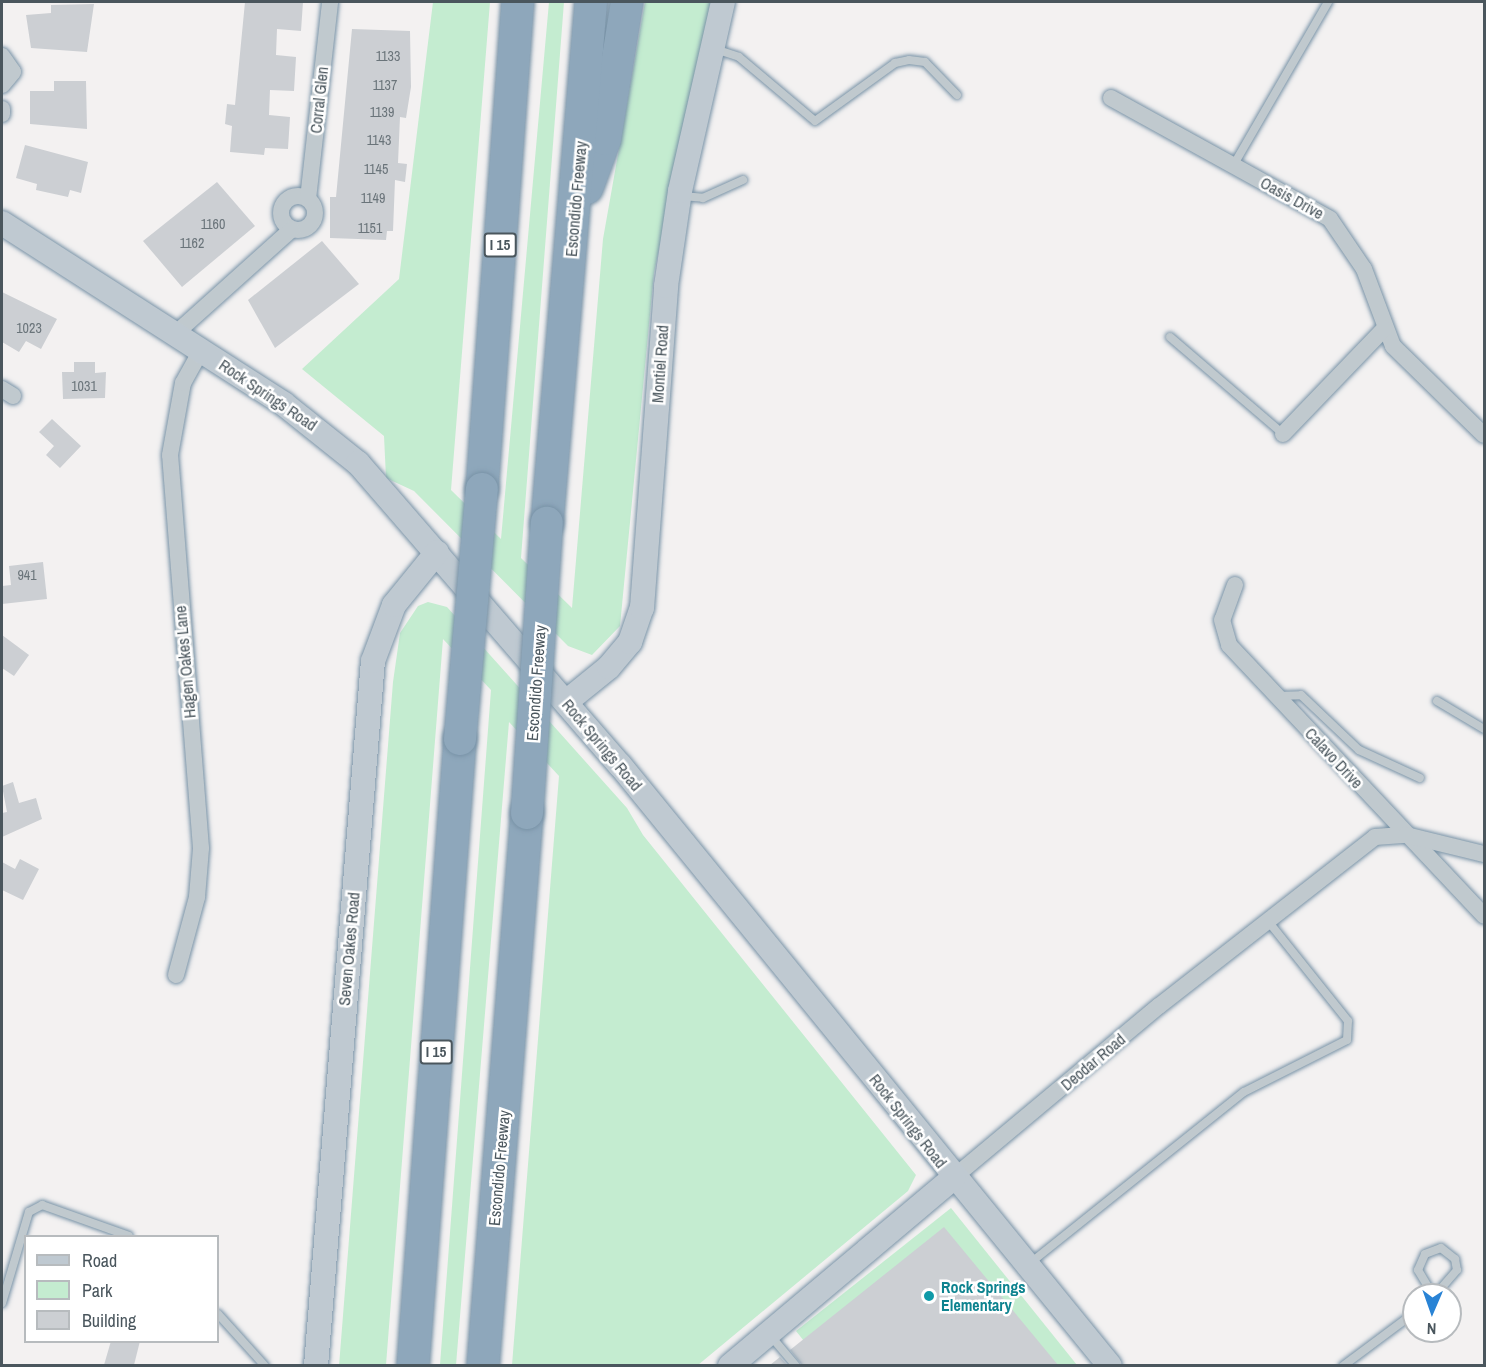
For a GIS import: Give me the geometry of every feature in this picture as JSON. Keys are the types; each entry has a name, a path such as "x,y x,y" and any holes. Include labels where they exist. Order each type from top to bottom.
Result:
{"highway":[{"name":"I 15","path":"413,1365 518,2"},
{"name":"Escondido Freeway","path":"483,1365 527,813 547,523 591,2"},
{"path":"574,223 605,140 627,2"}],"street":[{"name":"Corral Glen","path":"174,334 292,229 311,223 315,213 308,199 330,2"},
{"name":"Montiel Road","path":"566,702 609,667 630,642 642,608 666,286 679,196 723,2"},
{"path":"2,56 13,72 2,85"},
{"name":"Oasis Drive","path":"1111,98 1330,219 1364,269 1383,329 1417,372 1485,435"},
{"path":"292,229 281,218 284,202 293,196 308,199"},
{"name":"Rock Springs Road","path":"2,223 284,404 358,463 566,702 781,959 953,1178 1110,1365"},
{"path":"1283,434 1383,329"},
{"name":"Hagen Oakes Lane","path":"176,975 197,897 201,848 170,455 183,383 201,351"},
{"name":"Seven Oakes Road","path":"316,1365 373,661 394,605 437,552"},
{"name":"Calavo Drive","path":"1235,585 1222,620 1229,645 1406,835 1485,916"},
{"name":"Deodar Road","path":"730,1365 953,1178 1268,921 1375,837 1406,835 1485,854"}],"lane":[{"path":"1233,166 1328,2"},
{"path":"711,48 739,57 815,121 895,63 909,60 925,62 957,95"},
{"path":"679,196 703,198 743,180"},
{"path":"1170,337 1283,434"},
{"path":"1276,696 1301,695 1359,750 1420,778"},
{"path":"1437,700 1485,729"},
{"path":"1026,1266 1244,1092 1347,1040 1348,1021 1268,921"},
{"path":"2,1303 29,1212 42,1204 126,1235"},
{"path":"1441,1248 1449,1251 1457,1270 1434,1295 1418,1270 1425,1254 1441,1248"},
{"path":"219,1315 265,1365"},
{"path":"1343,1365 1402,1322"},
{"path":"768,1334 796,1365"}],"green space":[{"path":"433,2 490,2 451,490 501,539 549,2 564,2 521,558 572,608 603,239 645,2 711,2 654,273 620,626 592,655 568,646 414,491 386,478 384,436 302,369 399,279"},
{"path":"428,602 447,607 627,808 643,835 916,1175 908,1191 698,1365 512,1365 559,776 509,722 456,1365 440,1365 491,690 443,639 386,1365 339,1366 393,682 400,633 418,606"},
{"name":"Rock Springs Elementary","path":"951,1208 1077,1365 823,1365 796,1331"}],"building":[{"path":"245,2 303,2 301,31 277,29 276,55 296,57 294,91 270,90 269,115 290,117 288,149 265,148 264,155 230,152 232,126 225,124 227,104 235,105"},
{"path":"94,4 87,52 31,48 26,15 51,13 51,5"},
{"path":"352,29 410,31 411,87 406,118 400,117 398,163 407,164 405,182 395,180 393,231 387,231 386,240 330,238 330,197 336,197"},
{"path":"54,81 86,81 87,129 30,124 30,91 54,91"},
{"path":"25,145 88,162 81,193 70,190 68,197 36,190 37,184 16,178"},
{"path":"217,182 255,226 182,287 143,241"},
{"path":"322,241 359,284 275,348 248,300"},
{"path":"2,292 57,319 41,349 26,341 19,352 2,342"},
{"path":"74,362 95,362 95,373 106,372 105,398 63,399 62,372 74,372"},
{"path":"52,419 81,446 60,468 46,455 54,446 39,432"},
{"path":"43,562 47,599 2,604 2,586 11,585 9,566"},
{"path":"2,635 29,655 14,676 2,668"},
{"path":"13,782 19,803 36,798 42,819 2,837 2,813 7,812 2,786"},
{"path":"20,859 39,869 23,900 2,890 2,862 15,869"},
{"name":"Rock Springs Elementary","path":"944,1227 1058,1365 802,1365 790,1350"},
{"path":"110,1343 140,1343 134,1365 104,1365"},
{"path":"780,1357 787,1365 770,1365"}],"place":[{"name":"Rock Springs Elementary","path":"929,1296"}]}
